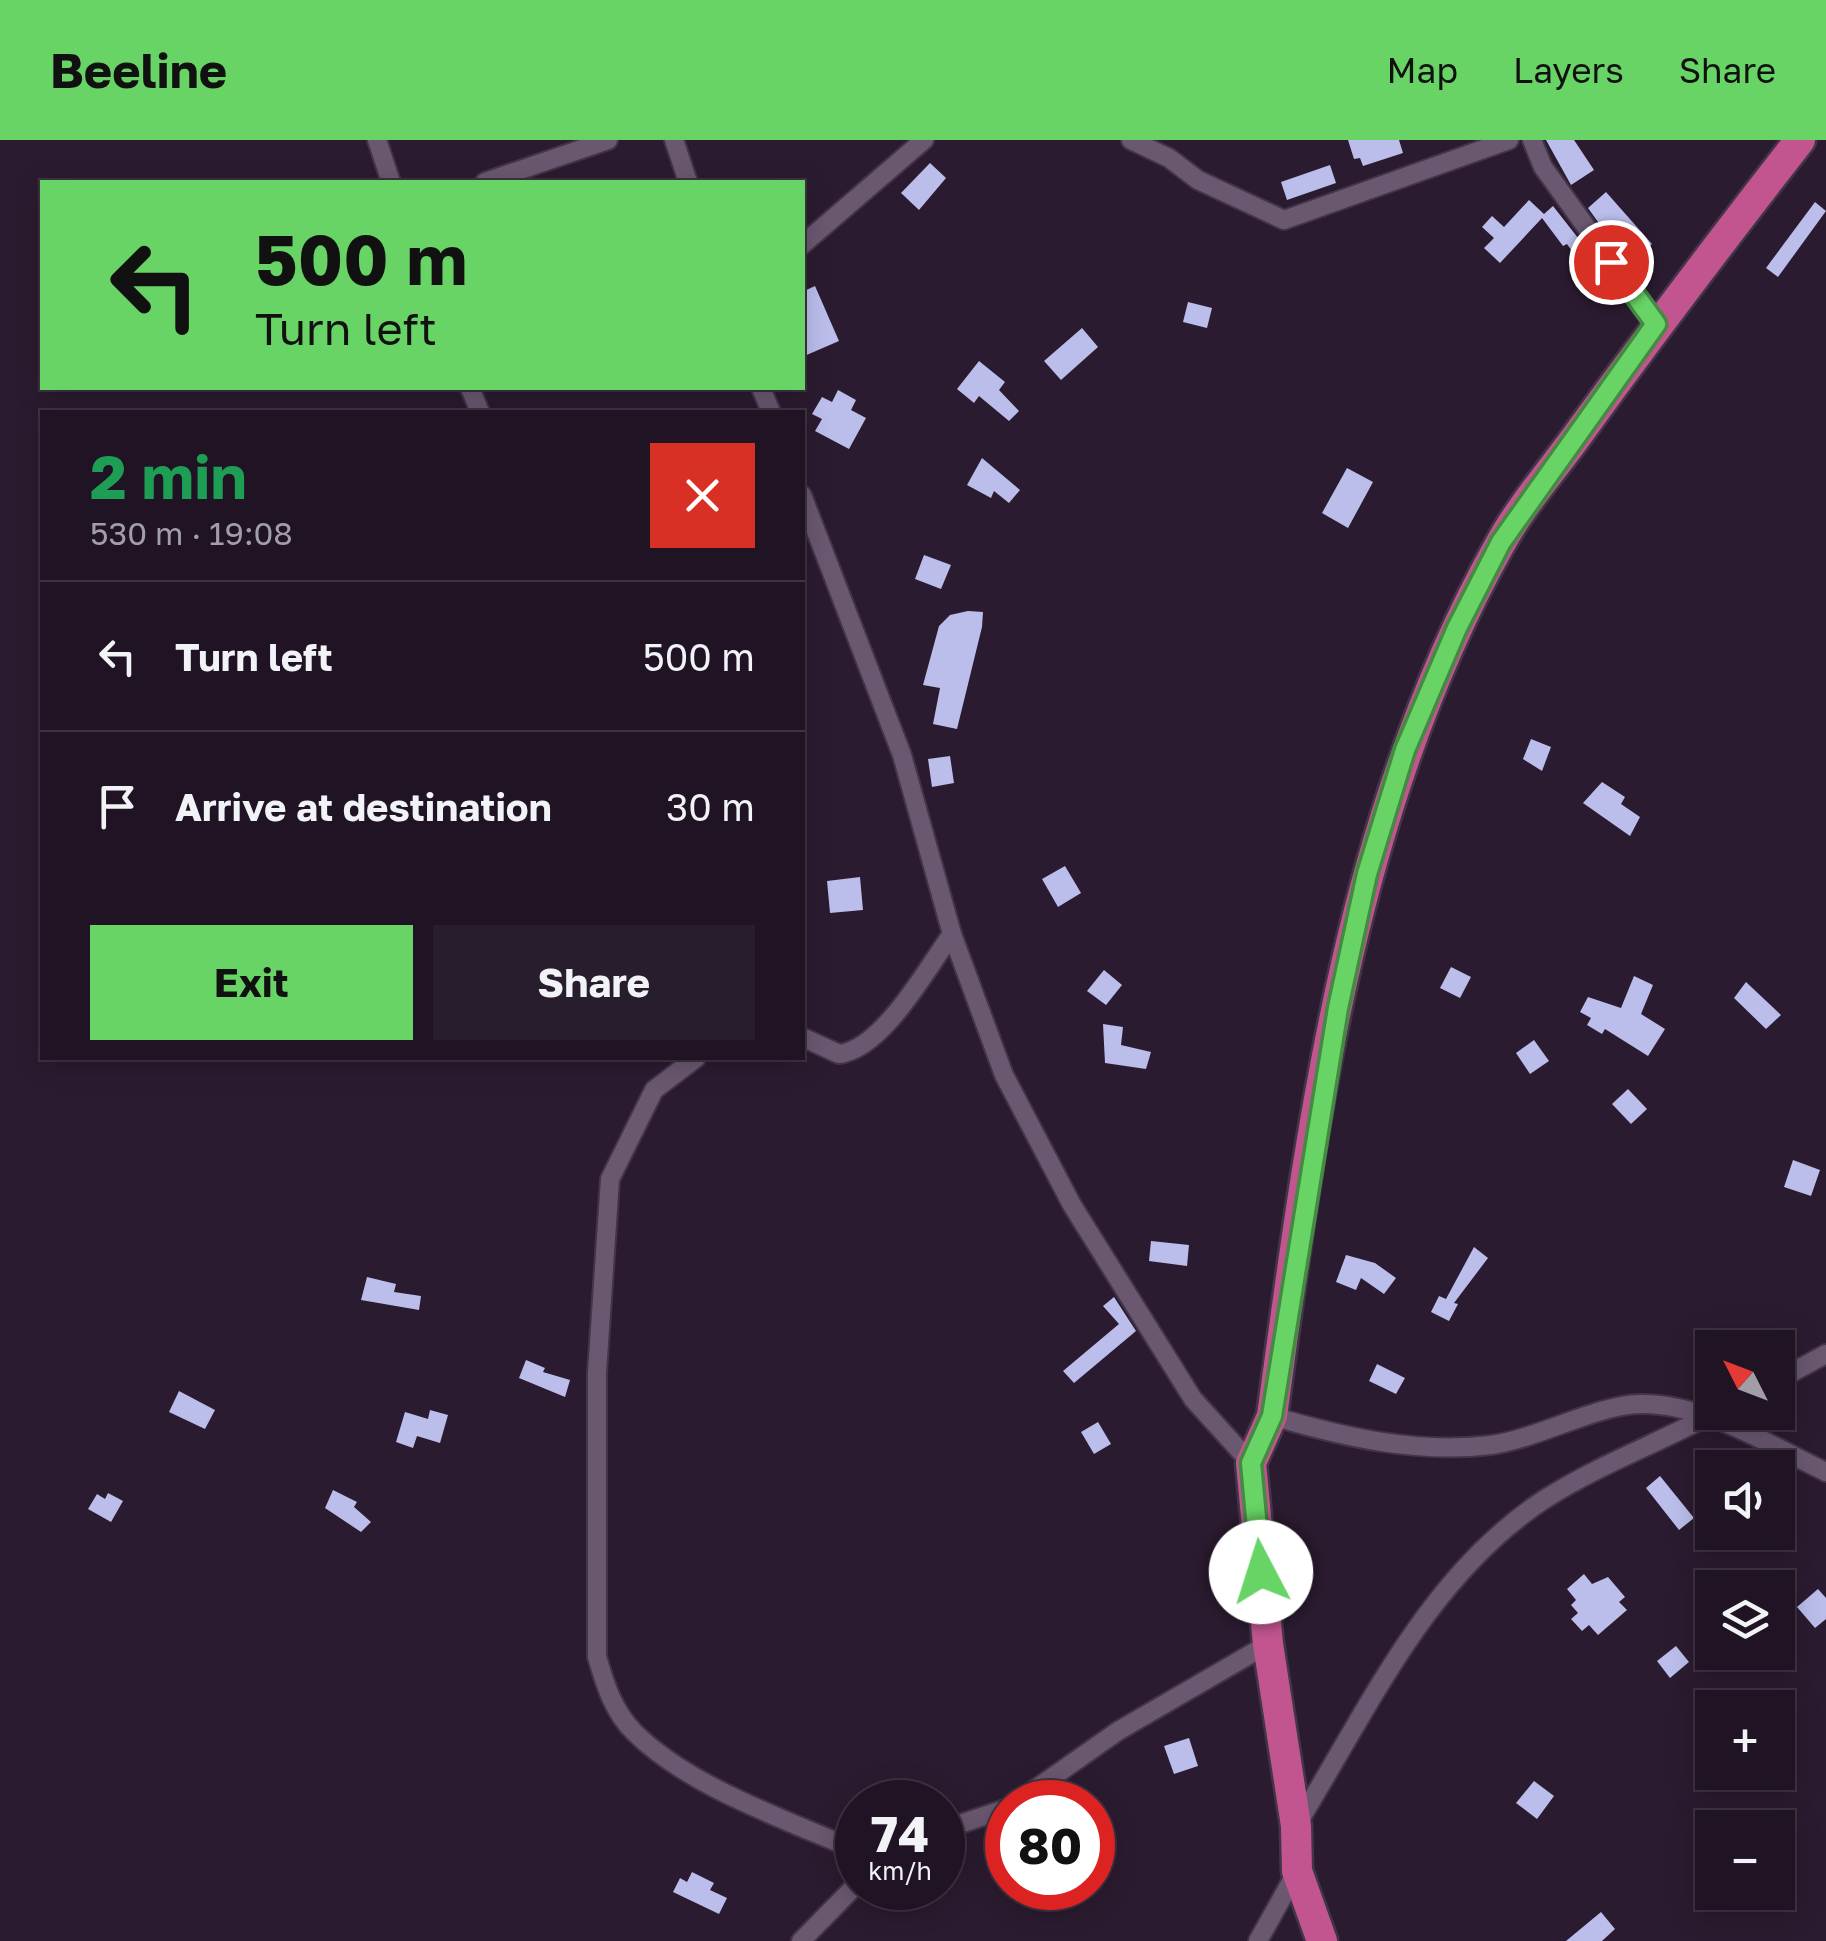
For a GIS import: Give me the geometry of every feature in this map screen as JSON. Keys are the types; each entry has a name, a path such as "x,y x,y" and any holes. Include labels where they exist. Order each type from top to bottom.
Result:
{"highway":[{"path":"1322,1941 1297,1870 1296,1826 1268,1644 1251,1463 1272,1416 1338,1008 1367,874 1405,750 1457,628 1501,542 1656,324 1800,140"}],"street":[{"path":"377,140 390,180"},
{"path":"492,180 608,140"},
{"path":"674,140 687,180"},
{"path":"805,242 924,140"},
{"path":"1131,140 1168,158 1198,180 1284,220 1509,140"},
{"path":"1532,140 1543,167 1656,324"},
{"path":"805,503 902,755 952,934 1004,1075 1072,1205 1193,1399 1251,1463"},
{"path":"805,1038 839,1054 864,1045 888,1022 952,934"},
{"path":"693,1060 654,1090 610,1180 597,1373 598,1657 608,1696 634,1732 712,1787 835,1840"},
{"path":"1795,1371 1826,1354"},
{"path":"1272,1416 1350,1439 1411,1445 1492,1445 1639,1404 1695,1412"},
{"path":"1296,1826 1417,1624 1462,1568 1541,1502 1613,1458 1695,1422"},
{"path":"1743,1430 1826,1472"},
{"path":"1048,1780 1118,1731 1268,1644"},
{"path":"1258,1941 1297,1870"},
{"path":"801,1941 835,1906"}],"building":[{"path":"1348,140 1399,140 1403,153 1363,166 1360,158 1354,159"},
{"path":"1546,140 1574,140 1594,170 1571,185"},
{"path":"930,163 946,178 919,210 901,193"},
{"path":"1330,165 1336,183 1287,200 1281,182"},
{"path":"1606,192 1652,244 1628,264 1588,208"},
{"path":"1529,200 1544,214 1553,206 1582,243 1572,251 1567,244 1563,246 1542,218 1500,263 1484,248 1494,238 1482,227 1492,216 1504,227"},
{"path":"1815,202 1826,211 1778,277 1766,268"},
{"path":"815,286 839,341 805,356 805,291"},
{"path":"1188,302 1212,308 1207,328 1183,322"},
{"path":"1082,328 1098,347 1061,380 1044,361"},
{"path":"979,361 1005,382 999,390 1019,411 1009,421 979,396 974,403 957,389"},
{"path":"838,390 856,400 851,410 866,418 849,449 815,431 822,419 812,414 822,397 832,402"},
{"path":"982,458 1020,490 1009,503 994,491 991,498 967,485"},
{"path":"1347,468 1373,482 1348,528 1322,513"},
{"path":"924,555 951,565 941,589 915,579"},
{"path":"983,612 982,627 957,729 933,724 940,688 923,685 939,626 950,615"},
{"path":"1531,739 1551,747 1542,771 1523,759"},
{"path":"950,756 954,783 932,787 928,759"},
{"path":"1602,782 1625,797 1621,804 1640,817 1630,836 1583,803"},
{"path":"1065,866 1081,893 1058,907 1042,879"},
{"path":"860,877 863,910 830,913 827,881"},
{"path":"1451,967 1471,977 1460,998 1440,988"},
{"path":"1104,970 1122,985 1106,1005 1087,991"},
{"path":"1634,976 1653,985 1641,1014 1665,1029 1648,1056 1605,1029 1602,1034 1587,1025 1591,1018 1580,1012 1588,997 1621,1008"},
{"path":"1746,982 1781,1015 1766,1029 1734,998"},
{"path":"1103,1024 1123,1027 1121,1045 1151,1052 1146,1069 1105,1063"},
{"path":"1534,1040 1549,1061 1530,1074 1516,1053"},
{"path":"1628,1089 1647,1109 1631,1124 1612,1104"},
{"path":"1793,1160 1820,1170 1811,1196 1784,1187"},
{"path":"1151,1241 1189,1245 1187,1266 1149,1261"},
{"path":"1474,1247 1488,1258 1454,1303 1458,1304 1449,1321 1431,1312 1439,1296 1446,1299"},
{"path":"1346,1255 1375,1263 1396,1278 1384,1294 1361,1278 1356,1290 1336,1282"},
{"path":"367,1277 396,1284 394,1292 421,1296 419,1310 361,1300"},
{"path":"1114,1297 1136,1331 1074,1383 1063,1371 1119,1324 1103,1306"},
{"path":"526,1360 545,1368 543,1372 570,1380 565,1397 519,1378"},
{"path":"1377,1364 1405,1378 1396,1394 1369,1381"},
{"path":"179,1391 215,1410 205,1429 169,1412"},
{"path":"430,1410 448,1415 440,1443 417,1436 413,1448 396,1442 405,1412 428,1419"},
{"path":"1098,1422 1111,1444 1094,1454 1081,1432"},
{"path":"1660,1476 1694,1518 1679,1530 1646,1488"},
{"path":"333,1490 357,1502 354,1507 371,1522 361,1532 325,1508"},
{"path":"108,1493 123,1501 111,1522 88,1509 97,1494 105,1499"},
{"path":"1584,1574 1592,1584 1608,1577 1625,1597 1619,1602 1627,1610 1598,1635 1589,1625 1582,1631 1571,1619 1578,1613 1571,1605 1576,1600 1567,1589"},
{"path":"1818,1589 1826,1598 1826,1619 1815,1628 1797,1607"},
{"path":"1676,1646 1689,1662 1670,1678 1657,1661"},
{"path":"1189,1738 1198,1766 1174,1774 1164,1746"},
{"path":"1534,1781 1554,1796 1537,1819 1516,1803"},
{"path":"692,1872 714,1883 710,1890 727,1898 719,1914 673,1892 680,1878 687,1882"},
{"path":"1601,1912 1615,1929 1602,1941 1566,1941"}],"route":[{"path":"1261,1572 1251,1463 1272,1416 1287,1304 1338,1008 1367,874 1405,750 1457,628 1501,542 1656,324 1611,262"}]}
